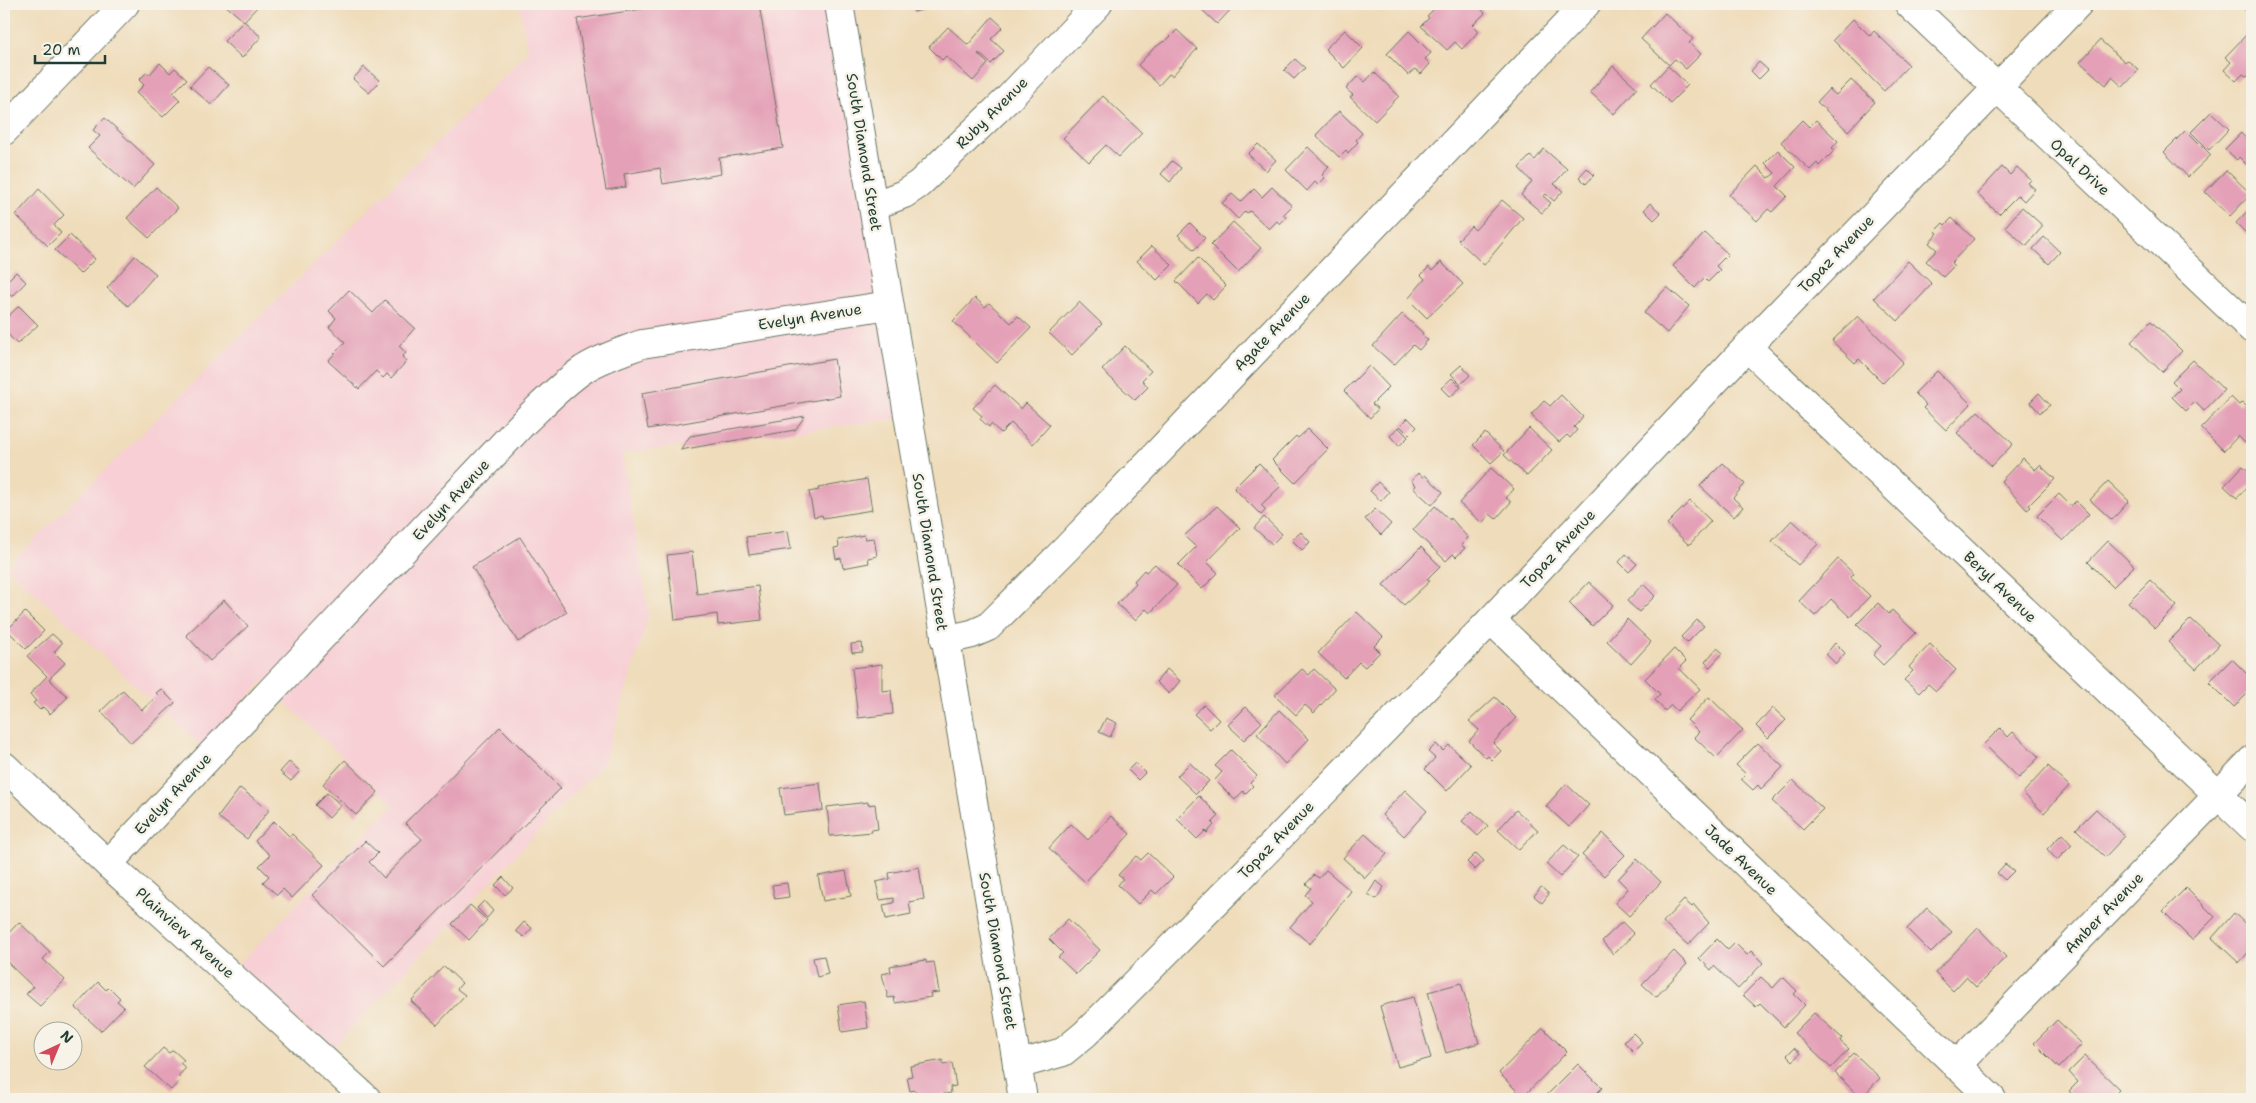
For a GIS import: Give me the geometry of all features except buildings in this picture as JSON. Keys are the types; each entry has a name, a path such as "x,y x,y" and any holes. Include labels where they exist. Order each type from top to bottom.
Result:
{"street":[{"path":"4,130 124,4"},
{"name":"South Diamond Street","path":"840,4 1023,1099"},
{"name":"Ruby Avenue","path":"873,206 904,194 919,184 1009,98 1098,4"},
{"name":"Agate Avenue","path":"945,640 972,634 988,627 1072,542 1586,4"},
{"name":"Opal Drive","path":"1909,4 1995,88 2252,330"},
{"name":"Topaz Avenue","path":"1017,1065 1063,1052 1084,1034 1491,620 1747,347 2078,4"},
{"name":"Evelyn Avenue","path":"108,864 525,421 585,368 614,354 642,344 890,305"},
{"name":"Beryl Avenue","path":"1747,347 2252,827"},
{"name":"Jade Avenue","path":"1491,620 1992,1099"},
{"name":"Amber Avenue","path":"1956,1066 2252,760"},
{"name":"Plainview Avenue","path":"4,766 108,864 368,1099"}],"shaded area":[{"path":"519,4 854,4 918,416 622,453 649,614 604,762 330,1051 237,966 393,805 263,681 202,747 7,567 528,52"}]}
